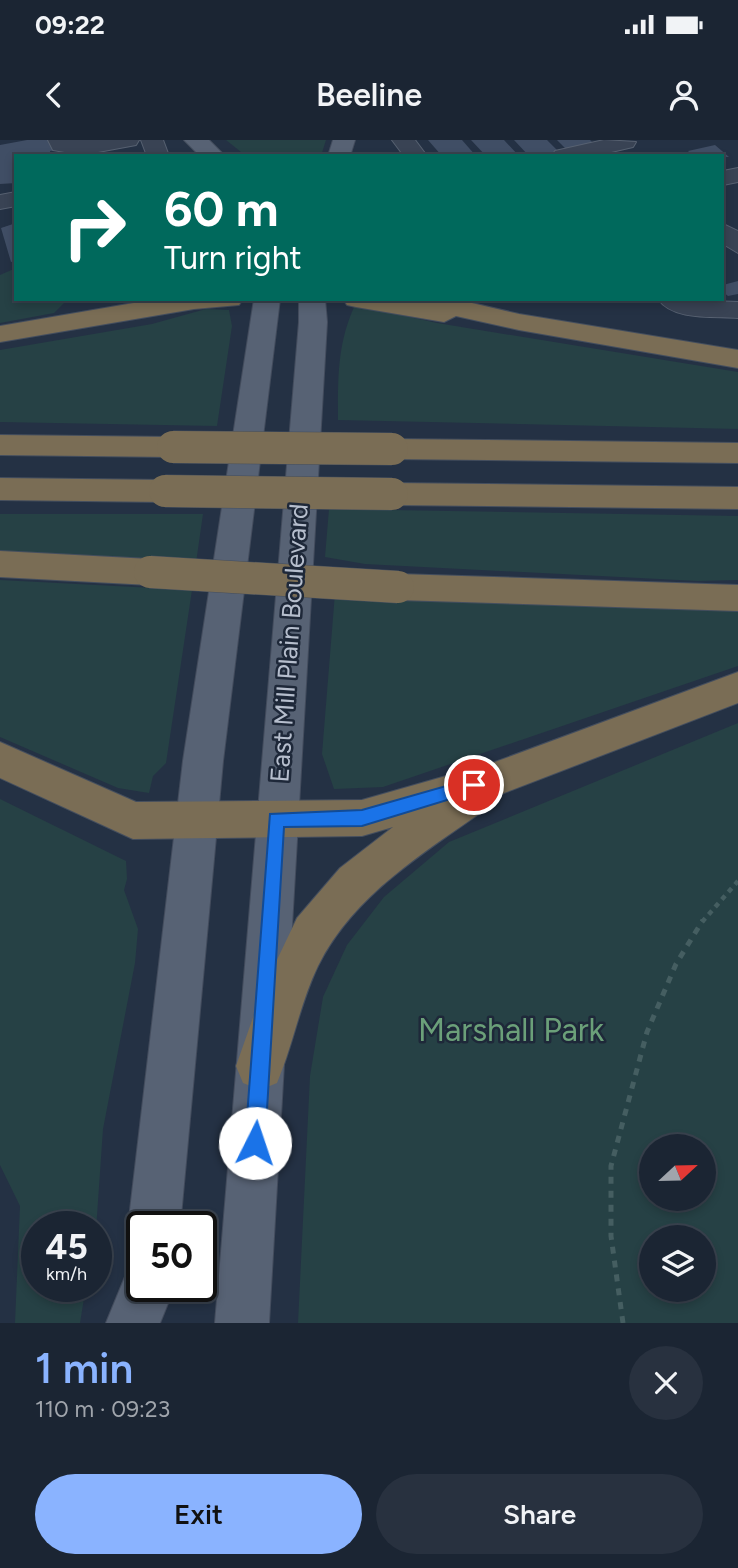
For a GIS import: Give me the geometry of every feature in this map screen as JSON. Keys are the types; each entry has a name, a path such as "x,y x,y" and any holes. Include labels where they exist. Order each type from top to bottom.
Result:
{"highway":[{"path":"135,312 165,301"},
{"path":"0,334 194,301"},
{"path":"368,301 445,314 519,322"},
{"path":"428,301 519,322 738,359"},
{"path":"0,445 738,453"},
{"path":"0,489 738,498"},
{"path":"0,564 398,587 726,598"},
{"path":"0,759 133,821 362,818 497,779 738,687"},
{"path":"260,1066 288,983 322,918 362,876 497,779"}],"main road":[{"path":"195,140 212,154"},
{"path":"156,1211 197,821 267,301"},
{"name":"East Mill Plain Boulevard","path":"242,1323 312,301"},
{"path":"133,1323 142,1302"},
{"path":"145,1323 147,1302"}],"street":[{"path":"59,140 61,145 73,149 128,140"},
{"path":"403,140 414,154"},
{"path":"576,154 629,146"},
{"path":"724,232 738,245"},
{"path":"674,301 680,305 738,310"}],"path":[{"path":"623,1323 618,1303 609,1184 631,1080 646,1035 675,970 711,911 738,881"}],"green space":[{"path":"226,140 326,140 322,154 244,154"},
{"path":"14,269 14,301 66,301 54,313 0,323 0,275"},
{"path":"355,305 437,323 738,372 738,429 338,420 342,348"},
{"path":"206,309 229,310 232,326 217,426 0,422 0,350 152,324"},
{"path":"329,509 738,516 738,580 698,581 365,564 325,557"},
{"path":"0,514 203,514 196,563 0,551"},
{"path":"0,580 192,590 166,763 153,776 149,793 118,788 0,737"},
{"path":"335,593 738,607 738,666 383,787 334,789 322,754"},
{"name":"Marshall Park","path":"738,723 738,1323 298,1323 310,1076 323,997 347,945 384,897 449,842"},
{"path":"0,799 126,861 127,879 124,890 138,929 135,963 103,1129 97,1211 21,1211 21,1302 83,1302 80,1323 15,1323 20,1206 0,1165"}],"building":[{"path":"27,140 56,140 60,150 50,151 51,154 14,154 14,183 0,184 0,145"},
{"path":"428,140 462,140 474,154 440,154"},
{"path":"471,140 504,140 517,154 484,154"},
{"path":"514,140 547,140 559,152 544,154 527,154"},
{"path":"557,140 590,140 595,145 567,150"},
{"path":"715,145 729,157 724,157 724,154 691,154 688,151"},
{"path":"14,224 14,261 11,262 1,228"},
{"path":"738,281 738,294 728,296 724,293 724,285"}],"route":[{"path":"255,1143 276,819 362,818 474,785"}]}
